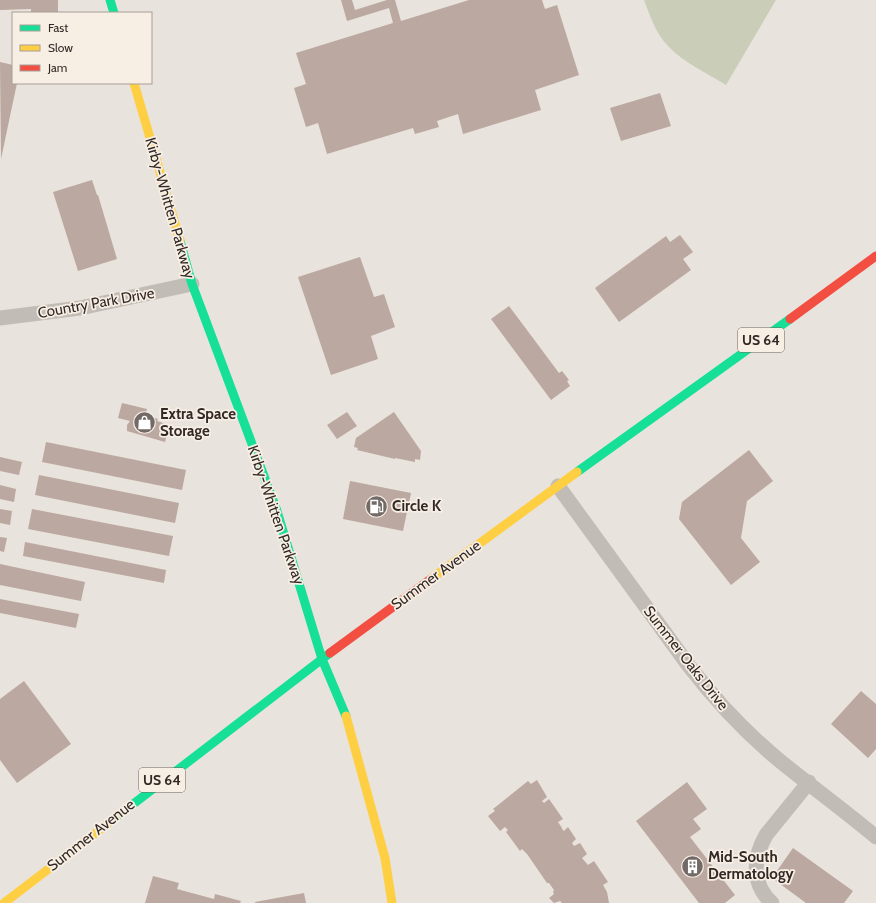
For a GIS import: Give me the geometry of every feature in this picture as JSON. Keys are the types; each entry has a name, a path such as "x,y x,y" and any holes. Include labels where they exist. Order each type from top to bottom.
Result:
{"main road":[{"path":"110,0 114,12"},
{"name":"Kirby-Whitten Parkway","path":"134,84 192,284 276,508 322,659 344,709 386,858 392,903"},
{"name":"Summer Avenue","path":"4,903 322,659 876,256"}],"street":[{"name":"Country Park Drive","path":"0,318 80,308 192,284"},
{"name":"Summer Oaks Drive","path":"558,486 711,694 769,751 876,837"},
{"path":"772,903 765,897 760,888 756,871 757,856 760,845 809,782"}],"green space":[{"path":"644,0 776,0 726,85 688,63 664,42 657,31"}],"building":[{"path":"0,0 58,0 58,12 31,12 31,9 0,10"},
{"path":"341,0 352,0 355,10 387,0 395,0 401,21 469,0 542,0 545,9 557,5 579,75 535,90 541,110 463,134 458,114 437,121 439,127 415,134 413,128 327,154 318,123 306,127 294,88 306,84 296,53 393,23 389,8 347,21"},
{"path":"0,62 12,65 12,84 17,84 1,159"},
{"path":"660,93 671,126 621,141 610,108"},
{"path":"92,180 117,259 78,271 53,192"},
{"path":"680,235 693,252 683,259 691,270 619,322 595,288 666,236 670,242"},
{"path":"360,257 374,297 384,294 395,327 371,336 378,359 331,375 298,277"},
{"path":"509,306 559,373 562,371 569,380 567,381 570,386 551,400 491,319"},
{"name":"Extra Space Storage","path":"122,403 147,409 145,416 158,419 157,421 169,425 165,442 127,431 127,425 130,421 118,418"},
{"path":"347,412 357,426 337,439 327,425"},
{"path":"394,412 421,451 420,460 415,459 415,462 395,459 357,450 358,448 354,447 356,438"},
{"path":"46,442 186,470 182,490 42,462"},
{"path":"749,450 773,481 747,501 741,538 760,562 731,585 679,519 682,502"},
{"path":"0,457 22,462 19,475 0,471"},
{"path":"39,475 179,503 175,523 35,495"},
{"name":"Circle K","path":"350,481 411,493 403,531 343,519"},
{"path":"0,485 16,489 14,502 0,499"},
{"path":"0,509 12,511 10,525 0,523"},
{"path":"32,509 173,536 169,556 28,529"},
{"path":"0,537 7,538 4,552 0,551"},
{"path":"25,542 166,570 164,583 23,556"},
{"path":"0,564 85,582 81,601 0,585"},
{"path":"0,599 79,614 76,628 0,613"},
{"path":"24,681 71,744 17,783 0,760 0,699"},
{"path":"861,691 876,704 876,749 868,758 831,724"},
{"path":"537,780 547,797 542,801 544,803 549,799 563,819 558,822 562,829 564,831 568,827 576,839 572,843 574,846 580,843 587,854 582,858 588,865 594,861 608,882 603,885 607,892 609,903 562,903 560,901 554,903 549,898 554,894 554,890 549,883 547,883 527,854 522,849 520,851 506,832 508,830 505,827 500,831 488,816 495,811 493,809 528,781 531,784"},
{"name":"Mid-South Dermatology","path":"687,782 707,809 693,819 701,829 690,837 735,895 725,903 699,903 636,821"},
{"path":"793,848 853,891 844,903 806,903 772,878"},
{"path":"153,876 179,883 177,889 214,899 215,894 241,901 240,903 145,903"},
{"path":"304,893 306,903 255,903 255,902"}],"traffic: fast":[{"path":"110,0 114,12"},
{"path":"180,241 192,284 276,508 322,659 346,716"},
{"path":"577,472 790,319"},
{"path":"115,818 330,653"}],"traffic: slow":[{"path":"134,84 180,241"},
{"path":"431,579 577,472"},
{"path":"346,716 385,858 392,903"},
{"path":"4,903 115,818"}],"traffic: jam":[{"path":"790,319 876,256"},
{"path":"330,653 431,579"}],"place":[{"name":"Extra Space Storage","path":"145,423"},
{"name":"Circle K","path":"377,506"},
{"name":"Mid-South Dermatology","path":"692,866"}]}
